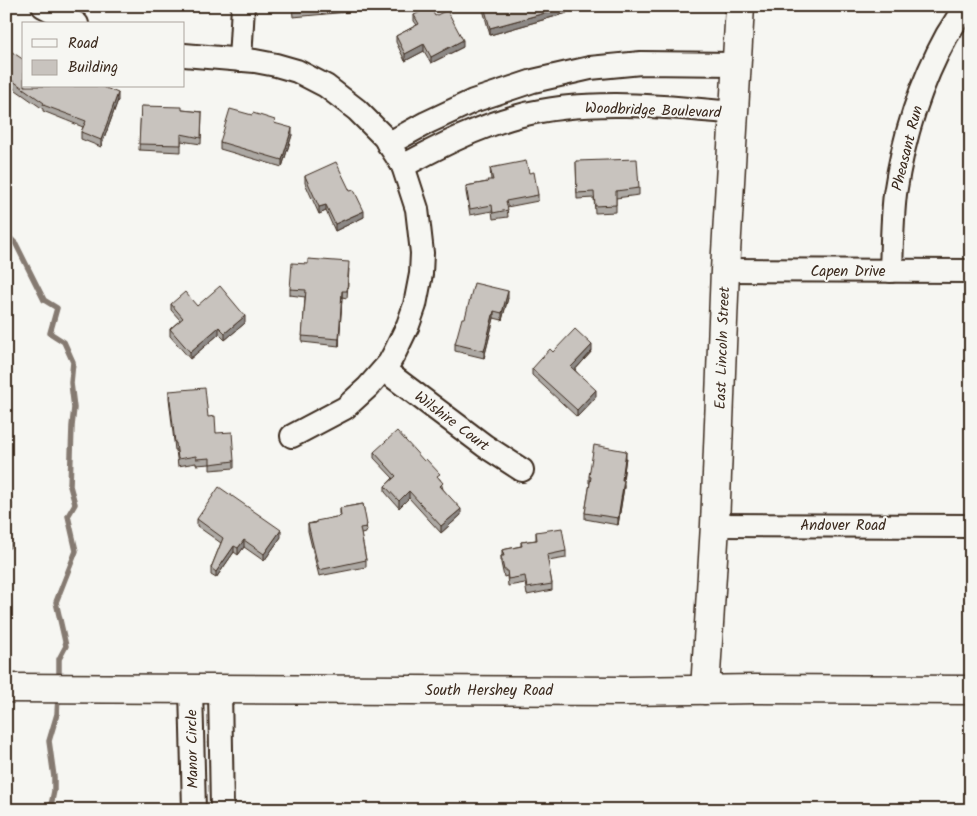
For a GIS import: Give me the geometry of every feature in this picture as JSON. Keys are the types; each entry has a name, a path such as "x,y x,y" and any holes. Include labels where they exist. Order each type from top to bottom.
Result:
{"main road":[{"name":"East Lincoln Street","path":"705,690 715,525 740,6"},
{"name":"South Hershey Road","path":"6,688 618,691 971,690"}],"street":[{"path":"43,6 73,22"},
{"path":"240,60 243,6"},
{"name":"Pheasant Run","path":"891,271 895,197 910,124 926,78 947,36 966,6"},
{"path":"185,55 255,61 276,65 297,71 326,86 357,110 384,137 403,166 417,209 422,253 421,274 415,305 396,352 384,370 344,408 292,436"},
{"path":"388,144 426,123 473,101 533,81 590,68 641,62 736,64"},
{"name":"Woodbridge Boulevard","path":"403,166 481,128 518,116 545,110 591,106 625,106 734,113"},
{"name":"Capen Drive","path":"726,270 971,271"},
{"name":"Wilshire Court","path":"384,370 485,446 522,470"},
{"name":"Andover Road","path":"715,525 971,526"},
{"name":"Manor Circle","path":"191,689 194,810"},
{"name":"Manor Circle","path":"220,689 222,810"}],"building":[{"path":"293,6 339,6 293,11"},
{"path":"484,6 567,6 567,7 490,28"},
{"path":"430,7 435,16 447,10 463,40 431,57 424,44 405,54 396,36 419,24 414,15"},
{"path":"6,48 22,59 22,87 6,76"},
{"path":"23,88 106,88 118,93 101,140 81,132 86,121 43,105 44,103"},
{"path":"141,106 182,107 182,110 202,112 201,138 181,134 181,145 139,144"},
{"path":"230,109 252,115 253,113 275,120 274,123 292,128 282,160 220,142"},
{"path":"637,159 639,188 616,191 616,205 595,206 594,192 577,193 576,161"},
{"path":"526,161 529,173 534,172 538,195 506,201 508,210 493,213 492,205 470,209 466,186 493,180 490,168"},
{"path":"336,162 350,191 354,190 364,211 335,224 326,205 319,207 305,176"},
{"path":"308,259 349,262 347,291 342,291 339,339 302,336 306,290 290,289 292,263 308,264"},
{"path":"474,283 508,291 502,313 494,311 484,351 455,344 462,318 465,318"},
{"path":"220,286 245,316 225,333 219,327 190,352 170,329 183,318 171,304 185,292 197,306"},
{"path":"575,329 592,345 571,367 596,390 577,410 532,369 550,349 553,352"},
{"path":"205,388 208,417 215,416 216,433 232,432 234,461 210,464 210,458 196,459 196,456 178,459 169,391"},
{"path":"397,431 424,461 426,459 440,474 437,476 443,483 440,486 461,509 441,526 409,491 399,501 385,486 396,476 374,452"},
{"path":"594,445 626,451 618,518 585,513"},
{"path":"219,487 281,530 264,554 244,540 238,548 234,546 216,572 211,568 223,538 197,519"},
{"path":"6,503 12,503 10,541 6,541"},
{"path":"363,504 367,525 360,528 366,560 319,570 308,524 341,516 340,508"},
{"path":"562,528 566,551 547,555 552,584 527,588 525,576 508,579 507,570 504,570 501,556 504,556 502,550 522,546 521,542 537,540 536,532"}],"waterway":[{"path":"6,234 16,244 44,300 57,308 50,333 64,342 73,362 71,383 74,408 70,486 75,504 68,516 76,551 56,602 66,646 59,659 59,682"},
{"path":"50,810 54,791 54,777 49,741 57,714 58,697"}]}
